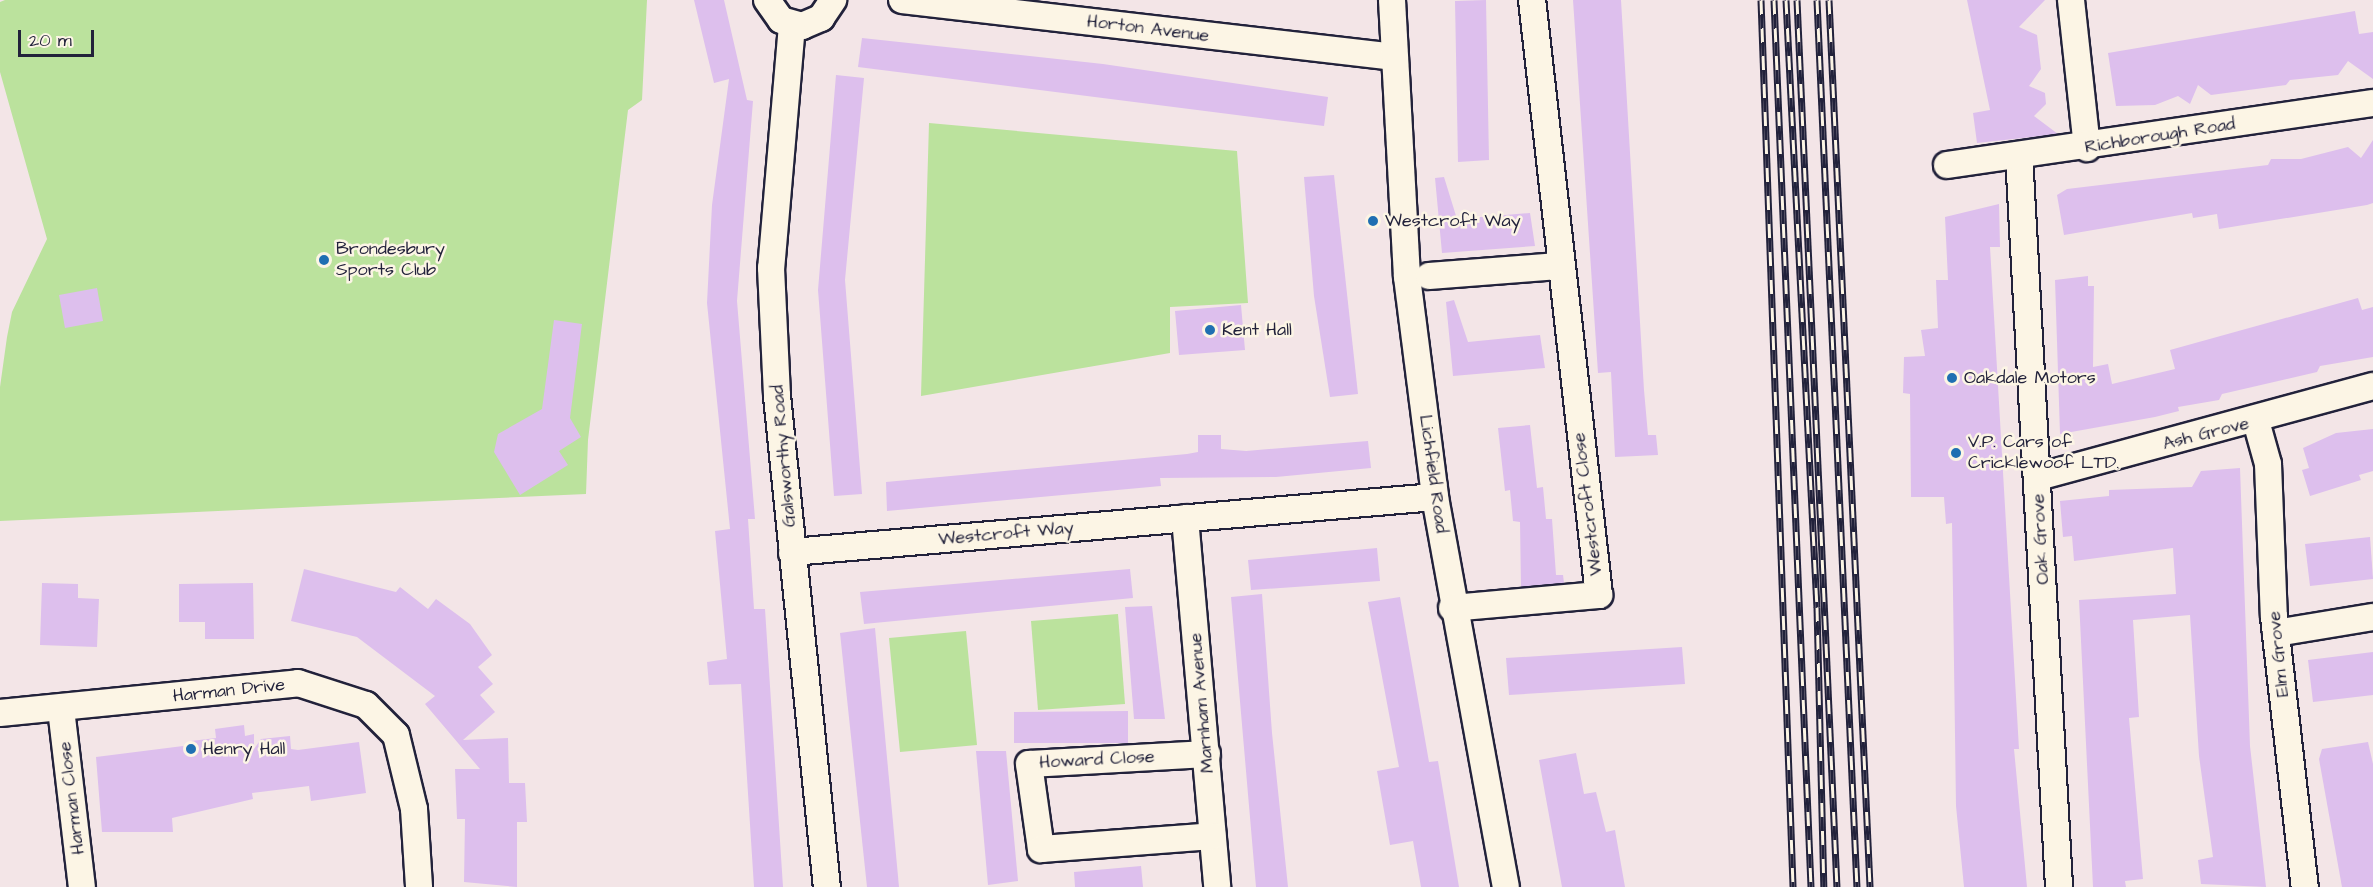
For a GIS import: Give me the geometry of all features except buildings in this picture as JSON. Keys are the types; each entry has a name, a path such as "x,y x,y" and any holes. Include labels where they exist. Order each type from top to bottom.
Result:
{"street":[{"path":"767,0 772,12 792,25 821,18 833,0"},
{"name":"Horton Avenue","path":"902,0 1393,57"},
{"name":"Lichfield Road","path":"1392,0 1393,57 1407,277 1435,497 1452,608 1506,887"},
{"name":"Westcroft Close","path":"1452,608 1599,595 1559,266 1532,0"},
{"path":"2071,0 2087,148"},
{"name":"Galsworthy Road","path":"792,25 771,268 792,552 827,887"},
{"name":"Richborough Road","path":"1947,165 2087,148 2373,103"},
{"name":"Oak Grove","path":"2019,155 2059,887"},
{"path":"1429,276 1559,266"},
{"name":"Ash Grove","path":"2038,477 2256,421 2373,386"},
{"name":"Elm Grove","path":"2256,421 2268,464 2276,633 2305,887"},
{"name":"Westcroft Way","path":"792,552 1435,497"},
{"name":"Marnham Avenue","path":"1185,518 1217,887"},
{"path":"2276,633 2373,617"},
{"name":"Harman Drive","path":"0,713 62,709 298,683 366,705 396,735 414,809 419,887"},
{"name":"Harman Close","path":"62,709 82,887"},
{"name":"Howard Close","path":"1207,754 1029,764 1041,849 1213,836"}],"green space":[{"name":"Brondesbury Sports Club","path":"5,0 647,0 642,100 628,110 588,440 586,494 0,521 0,387 7,337 12,312 47,239 0,72 0,2"},
{"path":"929,123 1237,151 1248,303 1170,307 1170,353 921,396"},
{"path":"1118,614 1125,704 1038,710 1031,621"},
{"path":"966,631 977,745 900,752 889,638"}],"railway":[{"path":"1761,0 1793,887"},
{"path":"1774,0 1811,887"},
{"path":"1786,0 1817,607 1824,887"},
{"path":"1797,0 1837,887"},
{"path":"1817,0 1857,887"},
{"path":"1829,0 1870,887"}],"place":[{"name":"Westcroft Way","path":"1373,221"},
{"name":"Brondesbury Sports Club","path":"324,260"},
{"name":"Kent Hall","path":"1210,330"},
{"name":"Oakdale Motors","path":"1952,378"},
{"name":"V.P. Cars of Cricklewoof LTD.","path":"1956,453"},
{"name":"Henry Hall","path":"191,749"}]}
